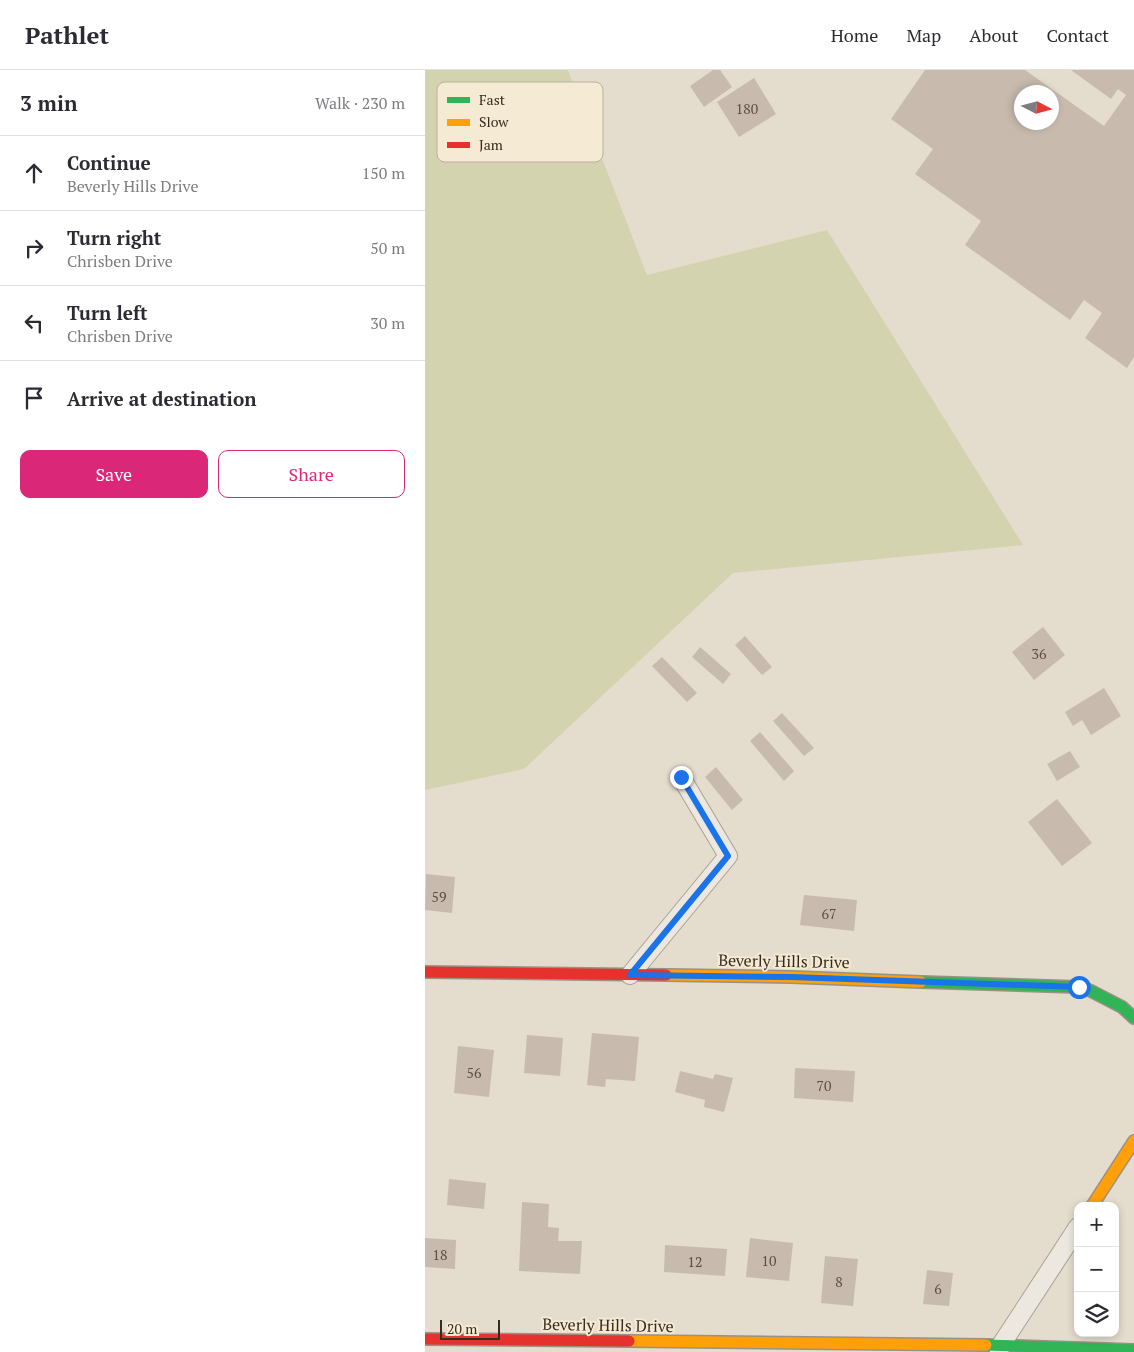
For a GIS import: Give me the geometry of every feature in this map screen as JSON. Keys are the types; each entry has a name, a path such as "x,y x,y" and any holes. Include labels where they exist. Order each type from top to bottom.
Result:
{"street":[{"path":"630,975 728,856 681,777"},
{"name":"Beverly Hills Drive","path":"425,972 791,977 1079,987 1122,1007 1134,1018"},
{"path":"1094,1202 1134,1141"},
{"path":"1000,1348 1074,1233"},
{"name":"Beverly Hills Drive","path":"425,1339 1134,1350"}],"green space":[{"path":"425,70 568,70 573,82 437,82 437,162 603,161 647,275 827,230 1023,545 733,573 524,769 425,790"}],"building":[{"path":"713,70 720,70 732,87 704,107 690,86"},
{"path":"925,70 1025,70 1046,85 1014,85 1014,130 1059,130 1059,94 1104,126 1126,95 1118,89 1111,99 1071,70 1134,70 1134,357 1127,368 1085,338 1102,313 1084,300 1070,320 965,245 981,221 915,174 933,149 891,119"},
{"path":"754,78 776,114 739,137 717,102"},
{"path":"1043,627 1065,655 1034,680 1012,652"},
{"path":"745,636 772,667 762,675 735,645"},
{"path":"700,647 731,674 723,684 692,657"},
{"path":"662,657 697,693 687,702 652,666"},
{"path":"1104,688 1121,716 1091,735 1082,720 1073,726 1065,712"},
{"path":"782,713 814,748 804,756 773,721"},
{"path":"760,732 794,771 784,781 750,741"},
{"path":"1070,751 1080,767 1057,781 1047,764"},
{"path":"716,767 743,800 732,810 705,777"},
{"path":"1057,799 1092,843 1062,866 1028,822"},
{"path":"426,874 455,877 452,913 425,910"},
{"path":"804,895 857,900 854,931 800,925"},
{"path":"592,1033 639,1037 635,1081 606,1079 605,1087 587,1085"},
{"path":"527,1035 563,1038 560,1076 524,1073"},
{"path":"458,1046 494,1050 489,1097 454,1093"},
{"path":"795,1068 855,1071 853,1102 794,1098"},
{"path":"680,1071 713,1079 715,1074 733,1078 724,1112 704,1107 705,1100 675,1092"},
{"path":"449,1179 486,1183 484,1209 447,1205"},
{"path":"522,1202 549,1204 548,1227 559,1228 558,1241 582,1241 580,1274 519,1271"},
{"path":"425,1238 456,1240 455,1269 425,1267"},
{"path":"750,1238 793,1243 789,1281 746,1277"},
{"path":"665,1245 727,1249 725,1276 664,1272"},
{"path":"825,1256 858,1259 853,1306 821,1303"},
{"path":"927,1270 953,1273 949,1306 923,1304"}],"traffic: fast":[{"path":"921,982 1079,987 1122,1007 1134,1018"},
{"path":"986,1345 1134,1350"}],"traffic: slow":[{"path":"666,975 921,982"},
{"path":"1095,1202 1134,1141"},
{"path":"629,1341 986,1345"}],"traffic: jam":[{"path":"425,972 666,975"},
{"path":"425,1339 629,1341"}],"route":[{"path":"681,777 728,856 630,975 791,977 1079,987"}]}
